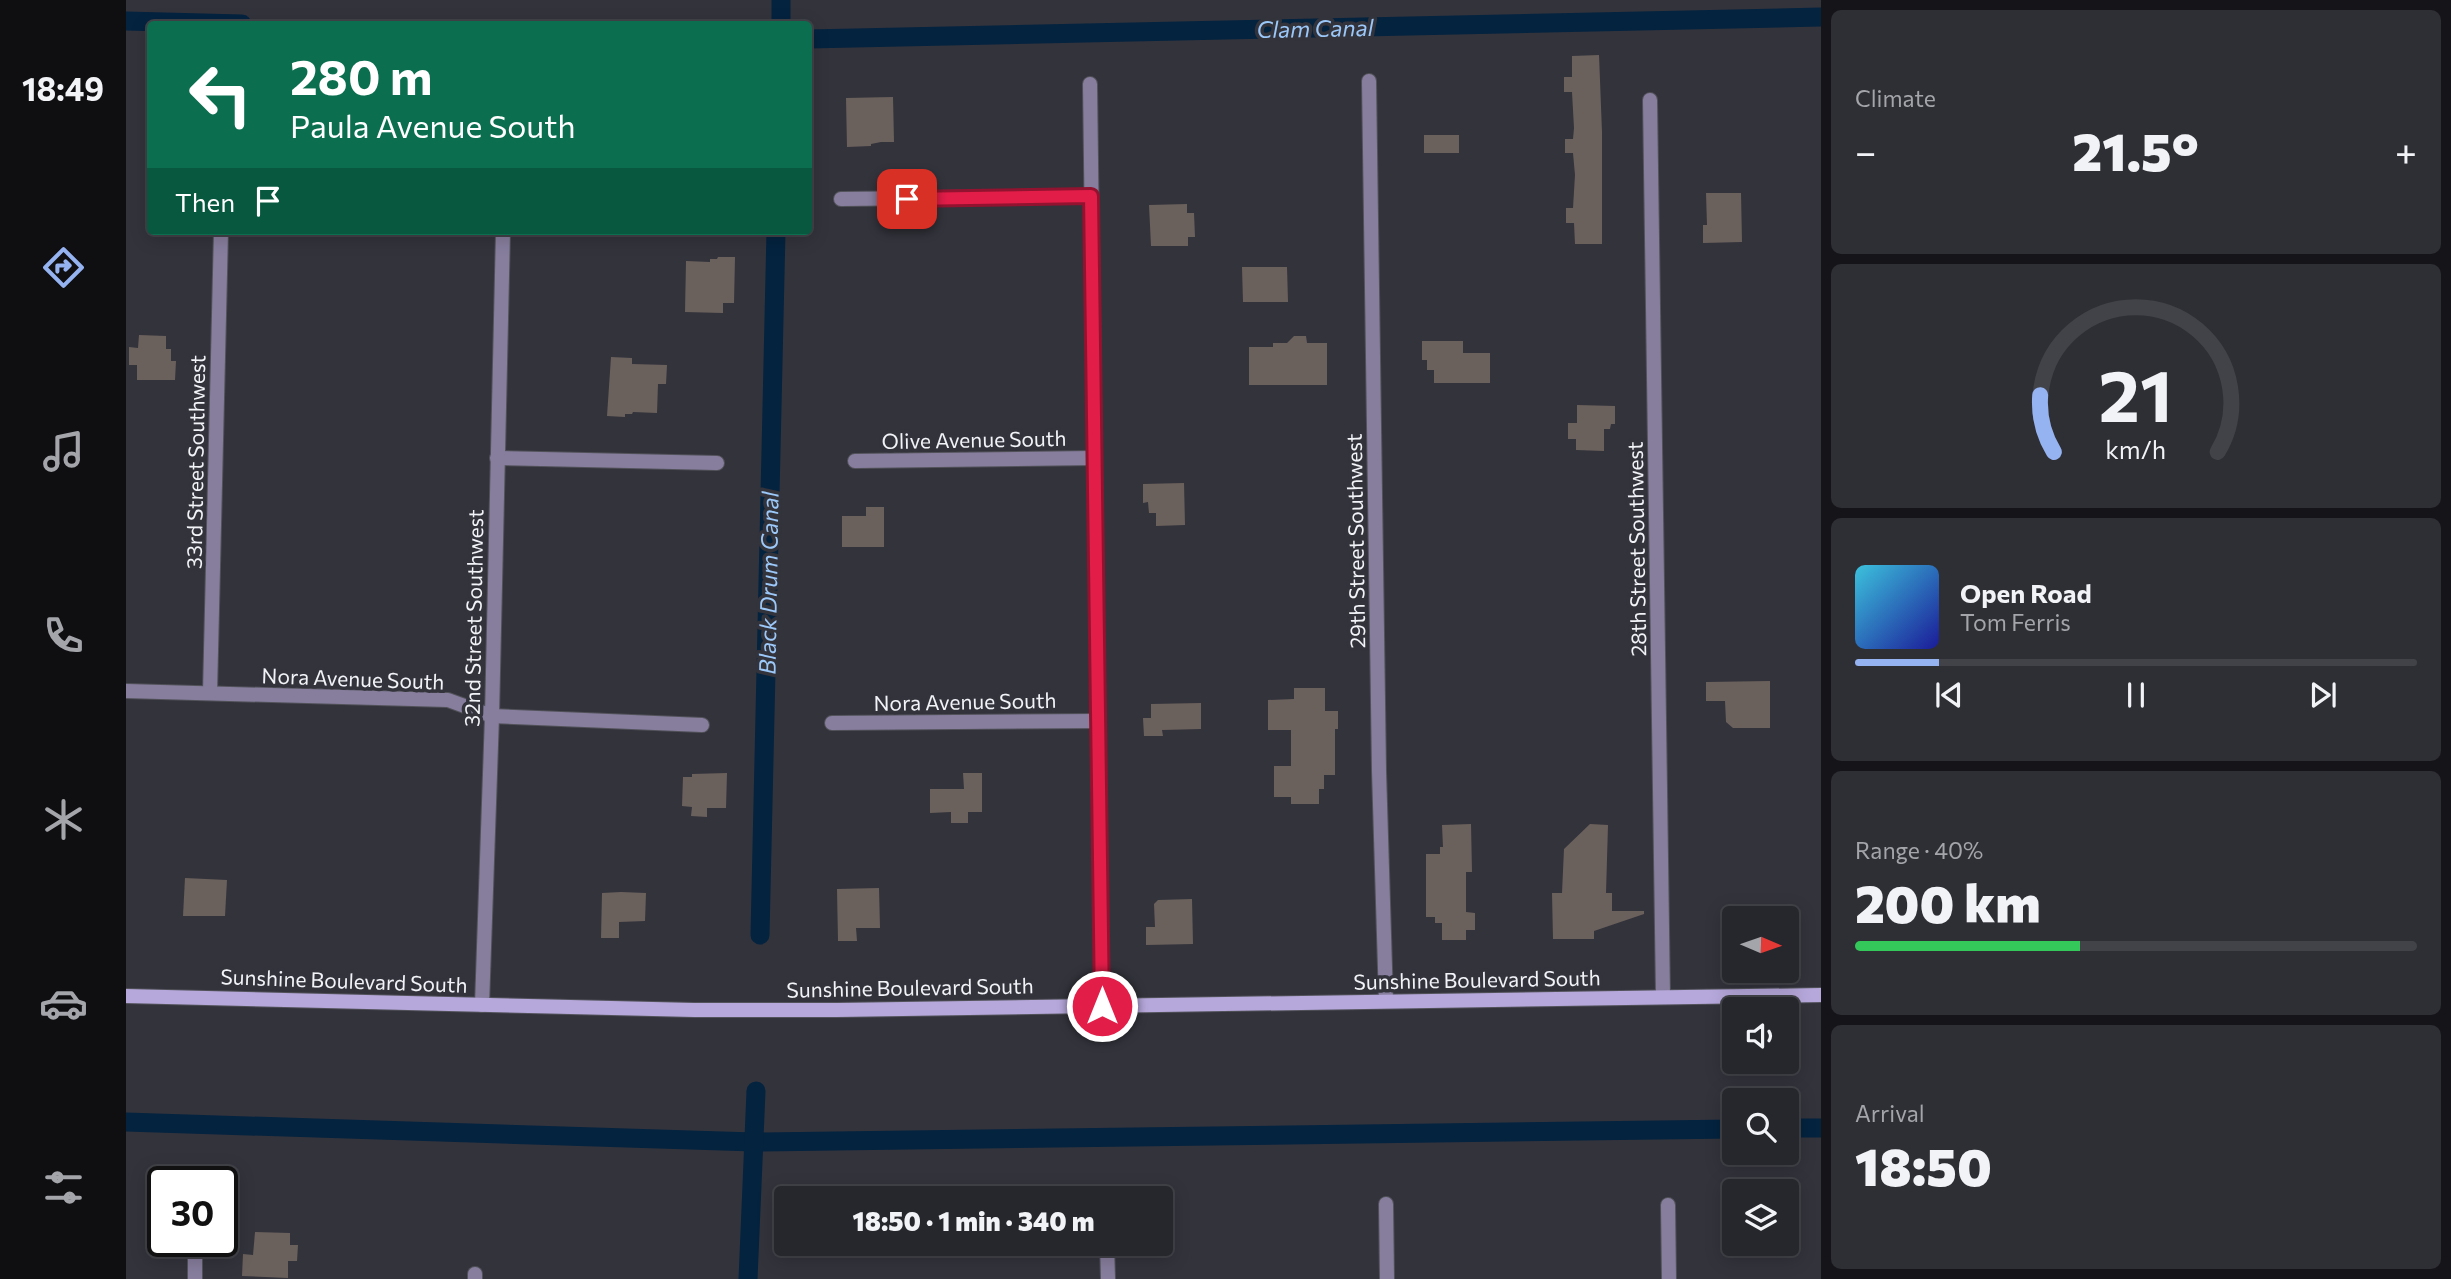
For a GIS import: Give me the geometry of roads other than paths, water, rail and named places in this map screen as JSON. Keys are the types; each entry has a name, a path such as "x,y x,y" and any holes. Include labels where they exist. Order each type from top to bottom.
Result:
{"street":[{"name":"29th Street Southwest","path":"1369,81 1379,771 1386,1001"},
{"path":"1090,84 1102,1006"},
{"name":"28th Street Southwest","path":"1650,100 1663,998"},
{"path":"841,199 1091,196"},
{"name":"33rd Street Southwest","path":"210,693 221,235"},
{"name":"32nd Street Southwest","path":"482,1005 492,716 503,235"},
{"path":"498,458 717,463"},
{"name":"Olive Avenue South","path":"855,461 1094,458"},
{"name":"Nora Avenue South","path":"126,691 448,700 492,716 702,725"},
{"name":"Nora Avenue South","path":"832,723 1099,721"},
{"name":"Sunshine Boulevard South","path":"126,996 784,1010 1821,995"},
{"path":"1387,1204 1387,1279"},
{"path":"1668,1205 1669,1279"},
{"path":"1107,1256 1108,1279"},
{"path":"195,1257 195,1279"}],"waterway":[{"name":"Black Drum Canal","path":"781,0 781,21"},
{"name":"Clam Canal","path":"812,39 1821,17"},
{"name":"Clam Canal","path":"126,21 147,22"},
{"name":"Black Drum Canal","path":"760,935 776,235"},
{"name":"Black Drum Canal","path":"748,1279 756,1091"},
{"path":"126,1122 754,1142 1722,1129"},
{"path":"1799,1128 1821,1128"}]}
